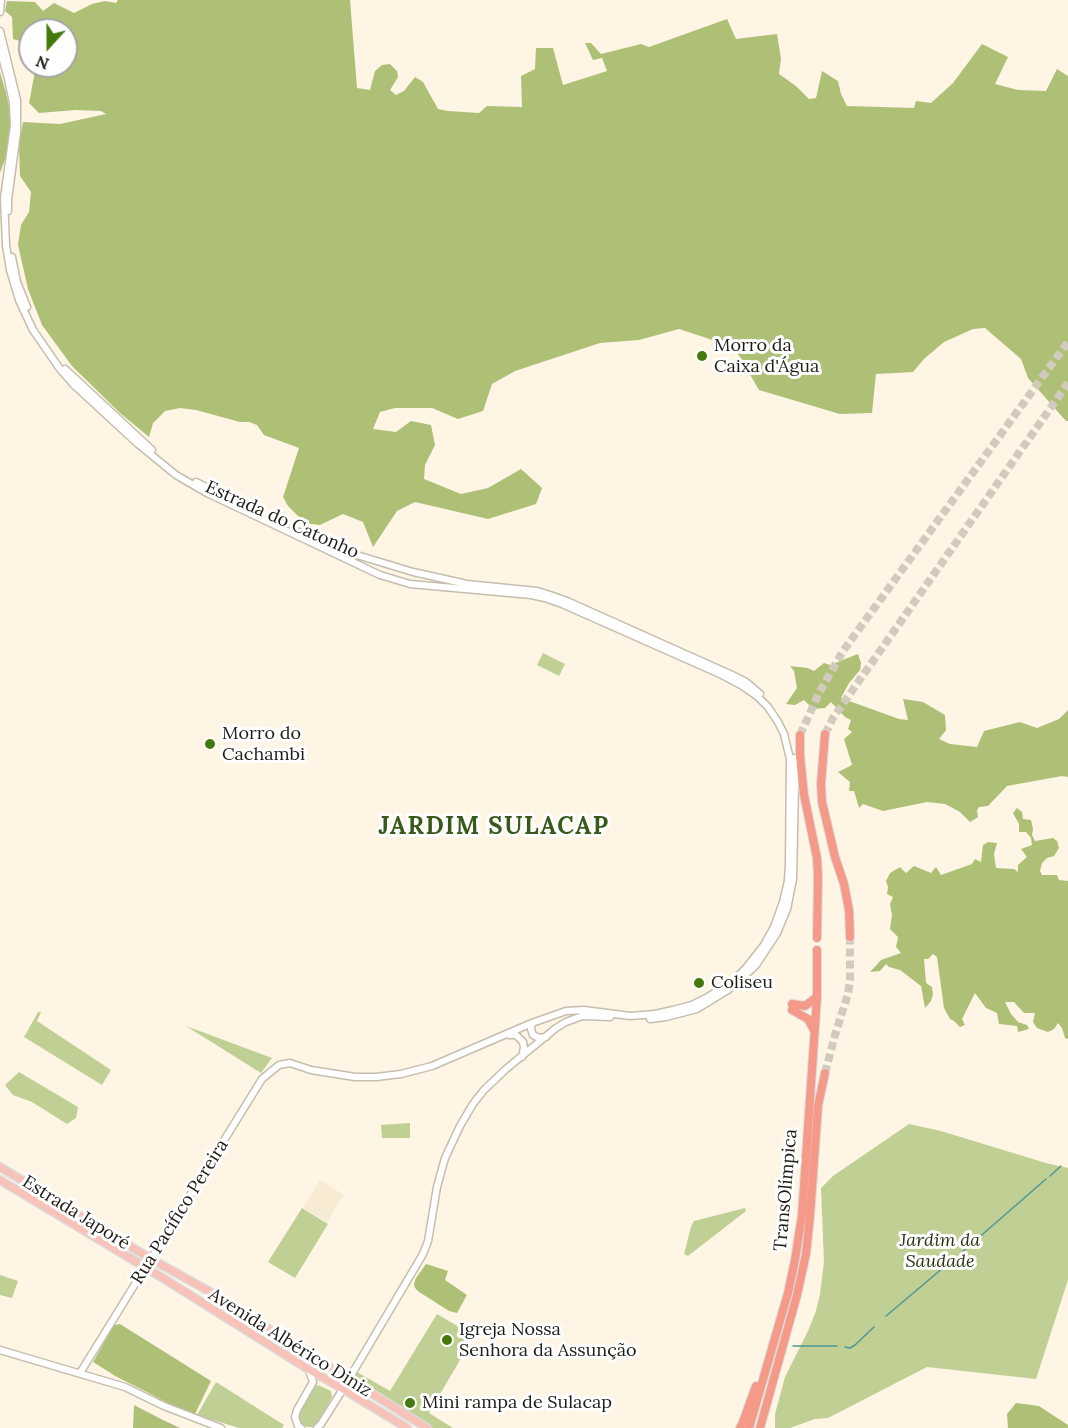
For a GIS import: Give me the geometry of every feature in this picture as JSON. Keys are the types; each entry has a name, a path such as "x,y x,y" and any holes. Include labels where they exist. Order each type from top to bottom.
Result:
{"highway":[{"path":"825,734 822,802 844,884 849,909 850,937"},
{"path":"800,735 804,795 818,877 817,938"},
{"name":"TransOlímpica","path":"749,1428 788,1293 802,1215 817,997 817,950"},
{"path":"814,1030 808,1019 792,1007 805,1006 817,997"},
{"name":"TransOlímpica","path":"760,1428 806,1254 818,1106 825,1073"},
{"path":"740,1428 753,1397 774,1330 778,1326"}],"main road":[{"path":"0,12 1,0"},
{"name":"Estrada do Catonho","path":"0,31 13,78 18,108 8,200 11,252 17,282 37,330 49,350 79,383 157,455 180,473 208,489 327,545 382,563 467,584 537,591 567,601 746,682 771,705 787,732 794,760 794,860 786,901"},
{"name":"Estrada do Catonho","path":"0,49 13,103 14,126 4,198 6,245 10,270 19,300 33,330 74,385 138,444 176,475 207,493 380,575 410,584 546,598 722,675 757,696 768,707 784,734 790,759 789,864 786,901"},
{"path":"380,575 374,567 382,563"},
{"path":"410,584 418,579 417,574 413,572"},
{"path":"319,1426 423,1254 428,1241 437,1187 446,1158 460,1126 484,1089 546,1037 567,1022 582,1016 642,1019 666,1017 697,1009 713,1000 737,983 756,965 777,933 786,901"},
{"path":"504,1035 566,1011 584,1010 630,1016 692,1005 723,988 746,968 764,945 786,901"},
{"path":"532,1023 533,1035 539,1038 546,1037"},
{"path":"504,1035 520,1038 524,1048 522,1057"},
{"name":"Rua Pacífico Pereira","path":"80,1373 262,1079 279,1065 290,1063 311,1070 355,1077 401,1074 432,1066 504,1035"},
{"name":"Estrada Japoré","path":"0,1167 151,1259"},
{"name":"Estrada Japoré","path":"0,1180 146,1268"},
{"name":"Avenida Albérico Diniz","path":"151,1259 217,1296 427,1428"},
{"name":"Avenida Albérico Diniz","path":"146,1268 407,1428"},
{"path":"0,1350 132,1389 164,1406 221,1428"},
{"path":"301,1428 295,1417 313,1382 308,1369"}],"shaded area":[{"path":"320,1180 344,1195 327,1222 303,1208"}],"green space":[{"path":"118,0 350,0 357,88 370,90 375,71 382,65 390,64 397,71 398,77 390,90 396,95 404,91 415,77 423,82 438,109 448,111 479,113 487,106 522,107 521,76 535,69 536,48 553,48 563,85 607,71 602,58 593,60 585,43 591,43 601,54 641,44 649,47 727,19 736,39 777,34 781,59 779,74 809,99 816,98 822,71 838,81 847,106 914,108 916,101 931,103 953,83 982,44 1008,57 995,84 1018,90 1046,91 1057,69 1068,76 1068,421 1028,378 1021,359 985,328 973,329 944,342 913,372 876,374 872,413 840,414 759,390 734,347 679,329 639,340 600,343 515,371 492,384 483,411 458,419 432,408 395,408 380,412 373,429 396,432 411,421 431,425 435,445 425,465 424,479 461,494 488,488 521,469 542,488 536,504 488,519 415,502 397,511 373,547 363,522 343,514 320,525 305,523 288,506 283,497 299,448 264,435 257,425 249,422 180,408 165,411 153,423 149,437 120,413 72,366 42,325 28,289 18,245 21,225 29,212 31,192 20,176 19,145 23,122 60,124 106,114 101,111 76,110 39,113 29,103 34,78 78,78 78,18 18,18 18,40 13,39 12,17 5,11 7,1 35,2 43,11 54,3 74,13 92,4 105,1 116,3"},
{"path":"0,72 12,119 8,151 0,173"},
{"path":"543,653 565,664 559,676 537,665"},
{"path":"858,654 861,663 860,670 849,683 841,698 899,719 908,720 903,699 923,702 945,715 946,730 939,739 950,744 977,747 984,731 1020,722 1037,728 1059,719 1068,710 1068,777 1062,776 1007,786 988,806 979,807 978,817 970,822 960,812 945,804 927,802 883,811 863,804 859,808 854,791 849,791 850,782 838,772 852,765 844,739 852,732 848,729 851,720 831,702 825,708 813,709 804,700 795,705 786,704 797,688 794,671 790,666 814,671 824,663 830,665"},
{"path":"1017,808 1022,812 1023,819 1031,820 1032,835 1035,841 1053,838 1057,841 1059,848 1054,856 1042,863 1040,871 1042,875 1057,875 1059,880 1068,881 1068,1039 1065,1038 1058,1023 1048,1032 1037,1028 1033,1022 1035,1013 1024,1013 1014,1002 1005,1002 1018,1022 1027,1025 1029,1029 1018,1032 1017,1026 999,1024 997,1013 986,1008 975,993 962,1019 965,1025 960,1027 950,1019 944,1008 937,957 933,954 928,959 924,959 926,983 932,987 933,994 925,1008 921,986 900,970 886,964 880,971 870,972 881,960 901,953 896,947 898,937 890,929 892,915 890,904 893,897 887,894 886,881 890,873 900,867 906,873 914,866 931,873 936,867 941,875 972,864 975,859 981,862 983,845 988,842 997,843 994,854 996,868 1014,869 1018,872 1018,865 1027,857 1021,849 1032,845 1031,838 1026,832 1019,832 1019,824 1013,813"},
{"path":"38,1012 41,1012 37,1021 111,1070 102,1085 24,1037"},
{"path":"186,1026 272,1058 261,1073"},
{"path":"19,1072 78,1107 76,1118 67,1124 32,1102 13,1095 5,1085"},
{"path":"410,1123 410,1138 382,1138 381,1125"},
{"name":"Jardim da Saudade","path":"909,1124 1068,1168 1068,1280 1036,1379 927,1367 828,1418 815,1419 790,1428 775,1428 775,1414 785,1377 808,1331 820,1294 824,1262 821,1188 833,1176"},
{"path":"302,1208 328,1224 295,1278 268,1262"},
{"path":"745,1208 746,1211 688,1256 684,1254 694,1221"},
{"path":"426,1264 448,1271 445,1280 467,1295 457,1313 449,1311 415,1288 416,1278"},
{"path":"0,1275 18,1281 12,1298 0,1295"},
{"path":"437,1314 474,1336 429,1413 453,1428 433,1428 353,1380 357,1372 390,1391"},
{"path":"120,1324 211,1381 195,1414 171,1405 93,1362 114,1325"},
{"path":"216,1382 284,1425 282,1428 239,1428 197,1415"},
{"path":"318,1385 331,1391 332,1397 318,1422 313,1427 307,1427 300,1423 299,1411 314,1387"},
{"path":"1016,1403 1039,1406 1068,1425 1068,1428 1008,1428 1007,1414"},
{"path":"134,1405 161,1419 180,1428 133,1428"}],"waterway":[{"path":"1050,1176 1061,1166"},
{"path":"960,1254 1046,1179"},
{"path":"886,1316 956,1257"},
{"path":"845,1347 850,1348 855,1345 874,1327"},
{"path":"793,1346 837,1346"}],"tunnel":[{"path":"800,735 819,693 843,651 1068,342"},
{"path":"825,734 833,718 1068,383"},
{"path":"825,1073 848,994 850,937"}],"place":[{"name":"Morro da Caixa d'Água","path":"702,356"},
{"name":"Morro do Cachambi","path":"210,744"},
{"name":"Coliseu","path":"699,983"},
{"name":"Igreja Nossa Senhora da Assunção","path":"447,1340"},
{"name":"Mini rampa de Sulacap","path":"410,1403"}],"district":[{"name":"JARDIM SULACAP","path":"494,827"}]}
